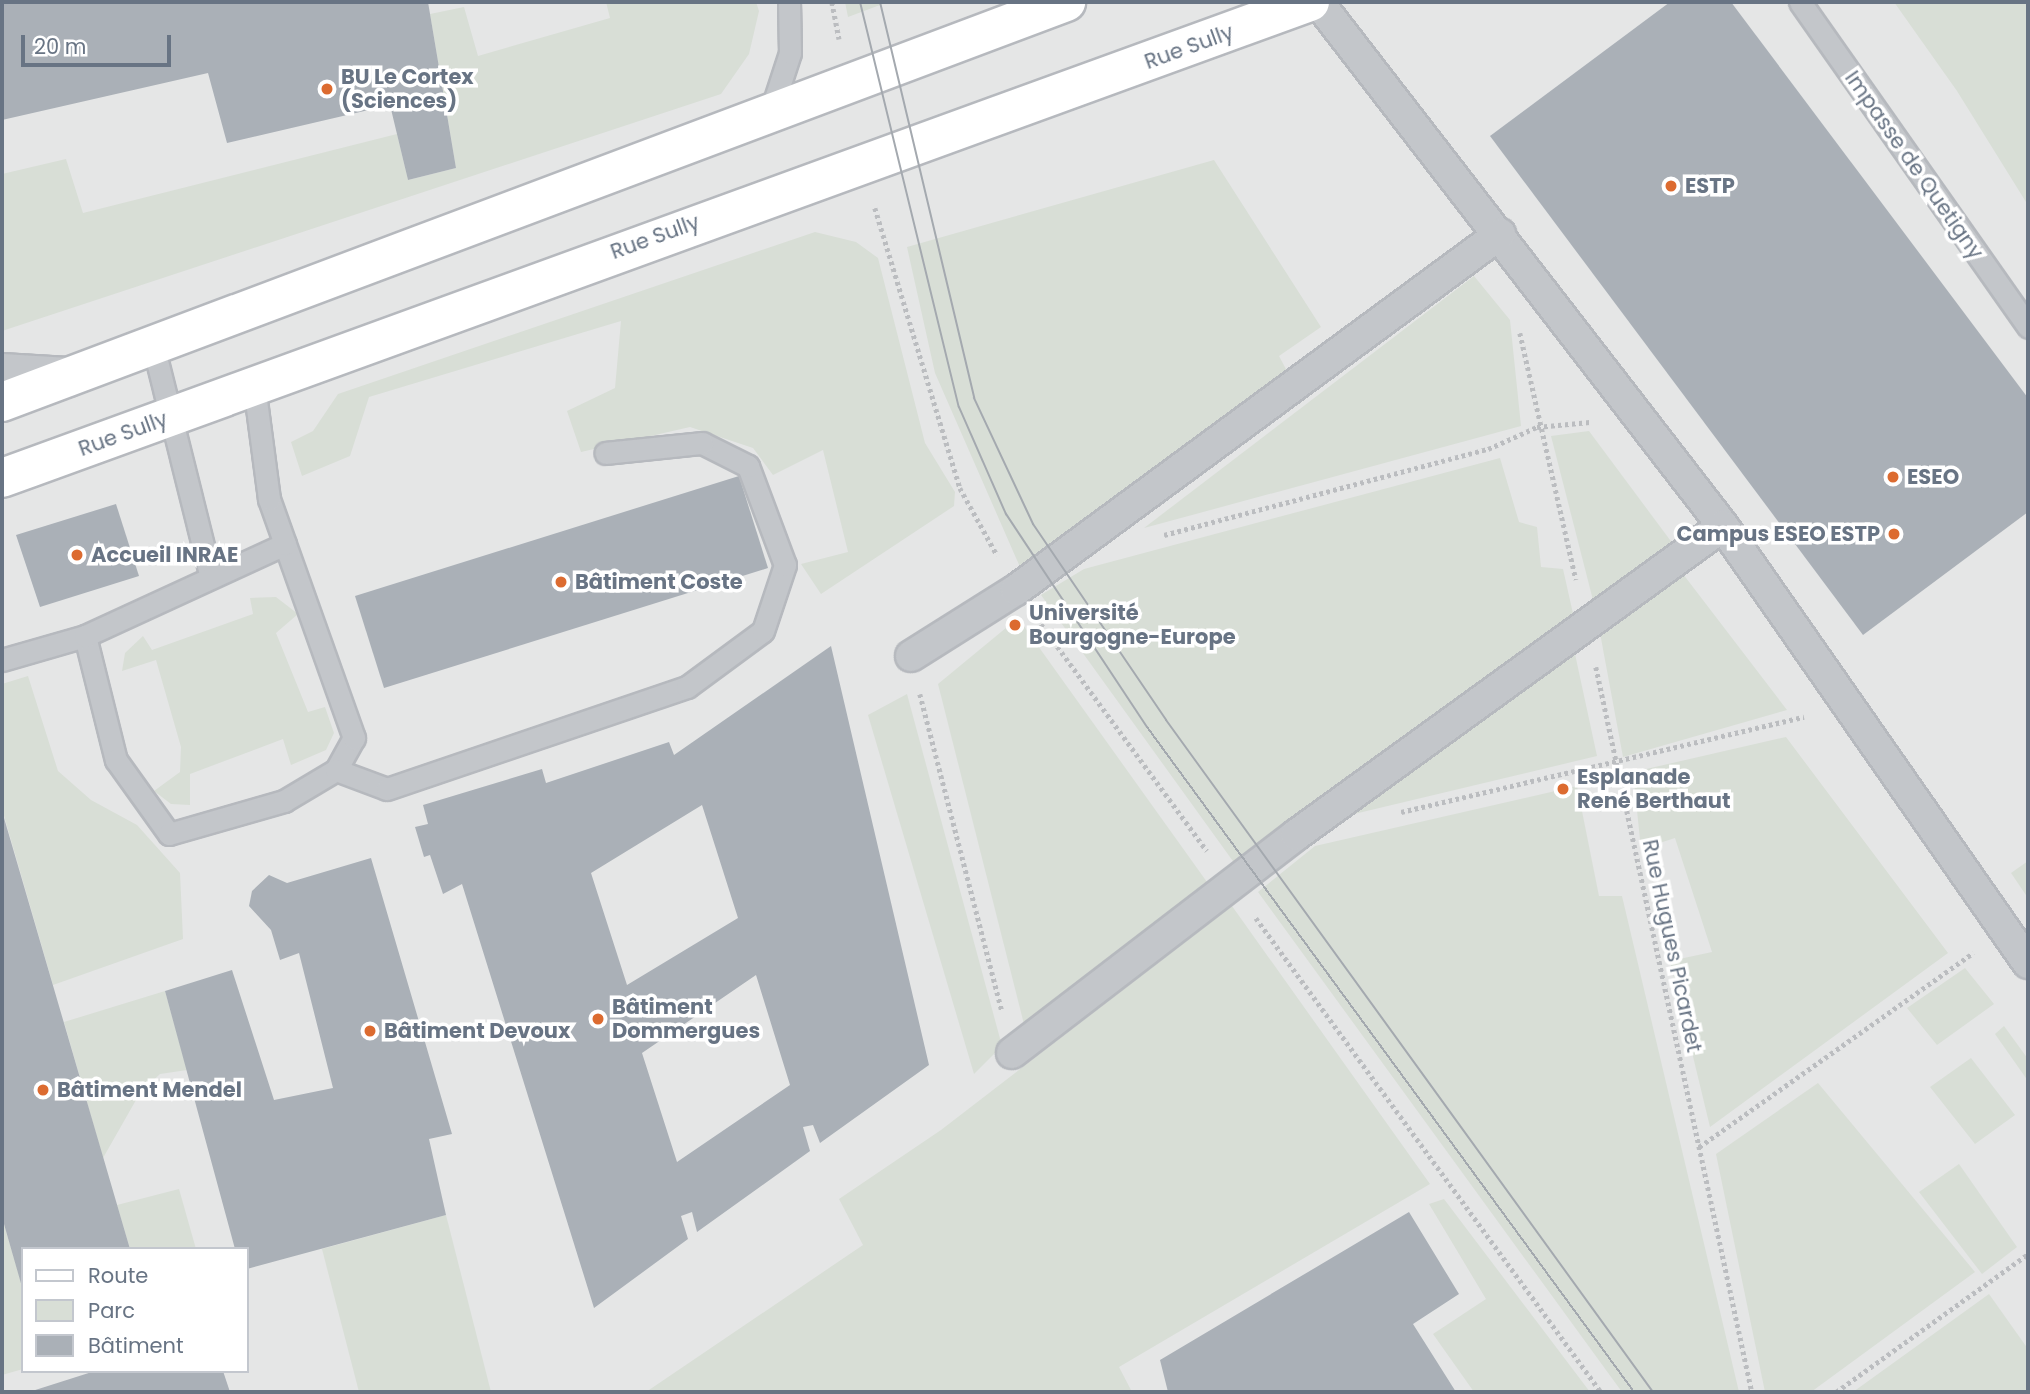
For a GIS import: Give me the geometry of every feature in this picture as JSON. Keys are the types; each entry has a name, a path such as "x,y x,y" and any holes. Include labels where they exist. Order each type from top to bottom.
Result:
{"main road":[{"path":"2,402 1066,2"},
{"name":"Rue Sully","path":"2,478 862,162 936,141 1310,2"}],"street":[{"path":"1318,2 1500,234 1723,526 1853,704 2028,963"},
{"path":"911,656 1016,590 1500,234"},
{"path":"2,373 68,377"},
{"path":"1012,1053 1586,621 1723,526"}],"lane":[{"path":"771,111 790,52 789,2"},
{"name":"Impasse de Quetigny","path":"1800,2 2028,327"},
{"path":"153,345 211,577"},
{"path":"85,636 116,760 169,834 284,801 336,770 354,738 269,499 254,385"},
{"path":"336,770 387,789 687,687 763,631 785,565 748,466 702,443 606,453"},
{"path":"2,660 85,636 285,544"}],"path":[{"path":"832,2 844,84"},
{"path":"862,162 960,488 1016,590 1601,1392"},
{"name":"Rue Hugues Picardet","path":"1518,258 1520,335 1537,427 1586,621 1752,1392"},
{"path":"1159,536 1488,449 1537,427 1640,418"},
{"path":"911,656 1012,1053"},
{"path":"1390,815 1617,766 1853,704"},
{"path":"1699,1147 2006,930"},
{"path":"1836,1392 2028,1254"}],"shaded area":[{"name":"Université Bourgogne-Europe","path":"2,2 2028,2 2028,1392 2,1392"}],"green space":[{"path":"606,2 756,2 759,11 749,54 721,94 2,331 2,174 66,159 83,213 397,134 408,180 456,168 430,14 464,7 478,56 610,18"},
{"path":"845,2 888,2 848,17"},
{"path":"1894,2 2028,2 2026,202 1957,91"},
{"path":"1214,160 1321,327 1279,356 1287,371 1020,567 935,373 907,247"},
{"path":"815,232 856,242 878,258 925,443 955,492 954,506 821,594 801,564 848,552 823,450 773,475 753,448 690,427 581,452 567,411 615,388 621,321 369,397 350,456 302,476 291,442 313,431 338,394"},
{"path":"1474,276 1510,320 1521,426 1144,528"},
{"path":"1589,431 1673,544 1594,604 1551,436"},
{"path":"1500,458 1519,522 1537,527 1541,567 1563,569 1574,618 1235,864 1041,595 1084,569"},
{"path":"1683,574 1787,710 1623,757 1600,633"},
{"path":"276,597 298,614 276,633 308,712 325,707 334,733 326,750 291,765 283,739 190,774 190,805 171,804 154,791 180,772 181,747 156,660 122,671 125,653 143,636 152,650 253,614 250,598"},
{"path":"1018,618 1212,889 1028,1040 938,684"},
{"path":"1575,654 1597,756 1350,815"},
{"path":"28,676 58,771 91,800 137,825 180,873 183,939 53,985 2,809 2,684"},
{"path":"907,694 1002,1046 974,1074 868,715"},
{"path":"1786,737 1948,953 1710,1127 1670,961 1712,952 1675,838 1641,849 1633,772"},
{"path":"1577,786 1599,896 1622,896 1739,1392 1622,1392 1258,892 1315,846"},
{"path":"2028,861 2028,898 2011,873"},
{"path":"1232,906 1430,1184 1119,1367 1132,1392 646,1392 863,1245 839,1199 941,1130"},
{"path":"1965,968 1994,1004 1937,1045 1907,1008"},
{"path":"165,991 187,1070 160,1074 140,1093 103,1158 64,1022"},
{"path":"2004,1026 2028,1059 2028,1081 1995,1034"},
{"path":"1971,1058 2015,1115 1975,1144 1930,1087"},
{"path":"1818,1083 1975,1272 1811,1392 1765,1392 1716,1154"},
{"path":"1959,1164 2017,1247 1982,1274 1919,1192"},
{"path":"179,1189 195,1247 129,1247 117,1205"},
{"path":"1444,1199 1590,1392 1474,1392 1433,1334 1486,1299 1429,1204"},
{"path":"446,1215 491,1392 359,1392 322,1249"},
{"path":"2,1217 21,1282 21,1370 2,1375"},
{"path":"1989,1294 2028,1349 2028,1392 1853,1392"}],"building":[{"name":"BU Le Cortex (Sciences)","path":"2,2 428,2 456,168 408,180 390,105 227,143 208,73 2,120"},
{"name":"Campus ESEO ESTP","path":"1670,2 1731,2 2028,398 2028,512 1863,635 1490,136"},
{"name":"Bâtiment Coste","path":"739,476 768,568 384,688 355,596"},
{"name":"Accueil INRAE","path":"116,504 139,576 40,607 16,535"},
{"path":"831,646 929,1065 820,1143 813,1125 803,1127 810,1151 697,1232 692,1212 681,1216 688,1239 594,1308 462,884 443,894 430,855 424,857 415,827 428,824 423,805 542,769 546,783 669,742 674,755","holes":["702,805 738,918 627,985 591,873","756,975 790,1085 677,1162 642,1053"]},
{"name":"Bâtiment Mendel","path":"2,811 129,1247 21,1247 21,1284 2,1217"},
{"name":"Bâtiment Devoux","path":"371,858 452,1134 429,1139 446,1215 248,1269 248,1247 234,1247 165,991 232,970 274,1100 333,1088 299,953 280,960 271,930 249,906 252,891 269,875 287,883"},
{"path":"1409,1212 1459,1294 1413,1324 1456,1392 1168,1392 1160,1360"},
{"path":"89,1373 224,1373 230,1392 29,1392"}],"tram line":[{"path":"860,2 959,407 1006,514 1147,727 1634,1392"},
{"path":"880,2 974,398 1033,524 1166,720 1653,1392"}],"place":[{"name":"BU Le Cortex (Sciences)","path":"327,89"},
{"name":"ESTP","path":"1671,186"},
{"name":"ESEO","path":"1893,477"},
{"name":"Campus ESEO ESTP","path":"1894,534"},
{"name":"Accueil INRAE","path":"77,555"},
{"name":"Bâtiment Coste","path":"561,582"},
{"name":"Université Bourgogne-Europe","path":"1015,625"},
{"name":"Esplanade René Berthaut","path":"1563,789"},
{"name":"Bâtiment Dommergues","path":"598,1019"},
{"name":"Bâtiment Devoux","path":"370,1031"},
{"name":"Bâtiment Mendel","path":"43,1090"}]}
